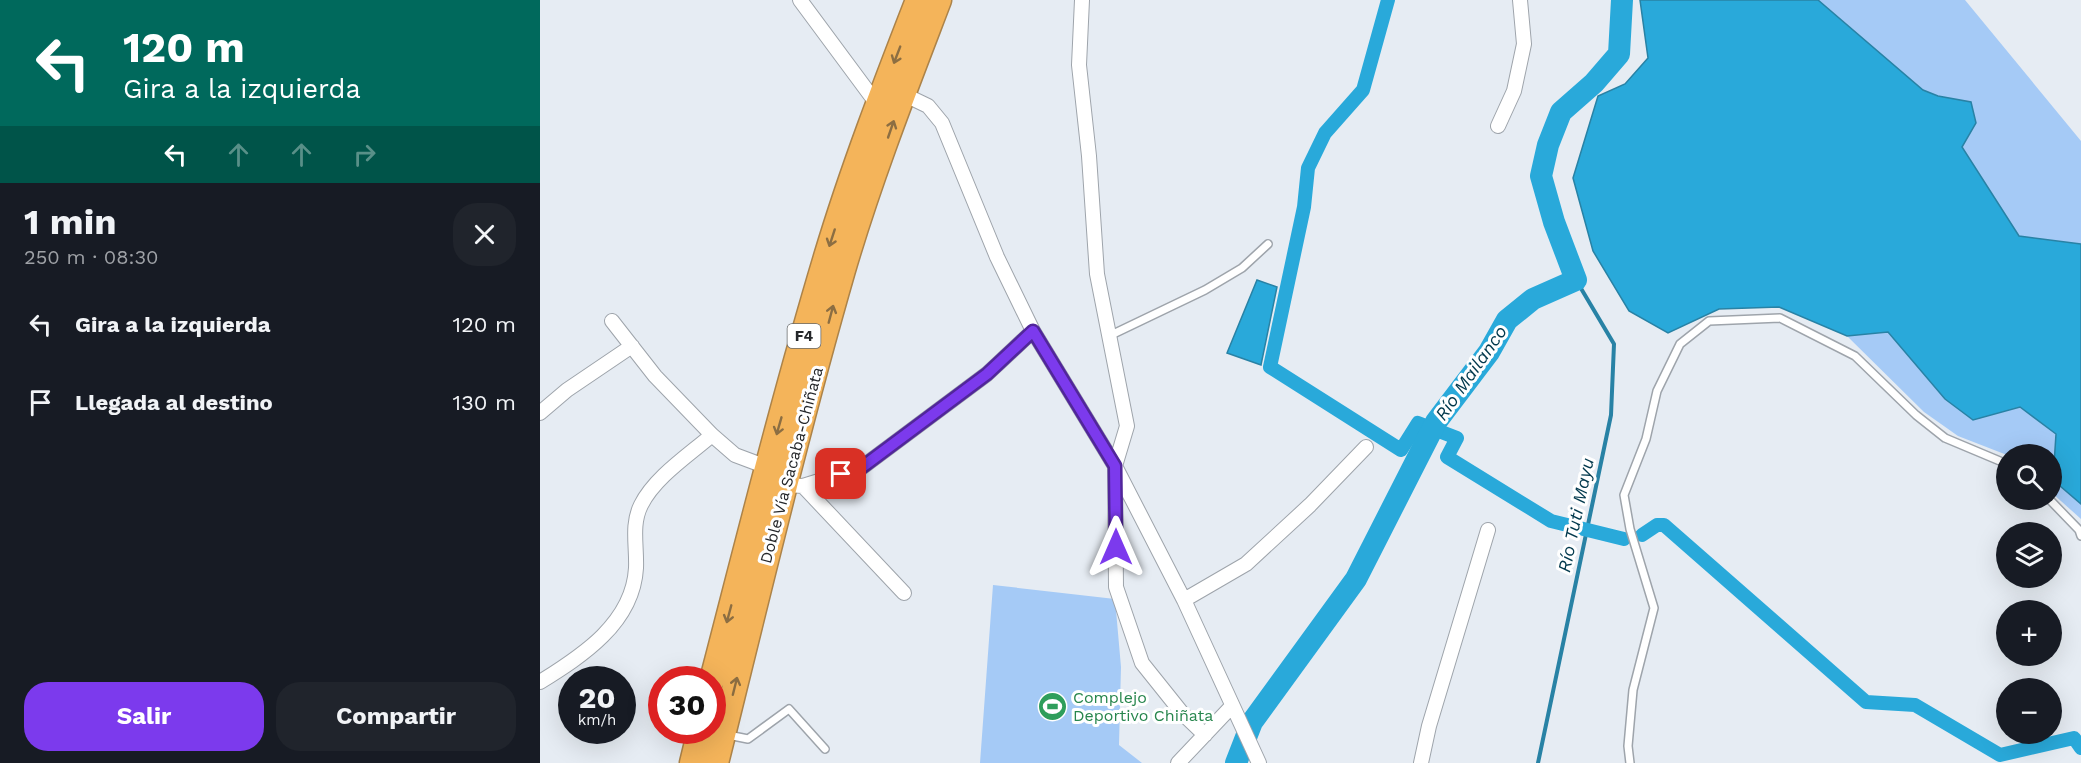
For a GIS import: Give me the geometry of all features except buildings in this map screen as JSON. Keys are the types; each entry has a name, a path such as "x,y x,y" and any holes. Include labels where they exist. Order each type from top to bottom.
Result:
{"highway":[{"name":"Doble Vía Sacaba-Chiñata","path":"716,666 767,466 826,256 878,104 918,0"},
{"name":"Doble Vía Sacaba-Chiñata","path":"726,688 794,486 844,268 903,94 939,0"},
{"name":"Doble Vía Sacaba-Chiñata","path":"692,763 704,744"},
{"name":"Doble Vía Sacaba-Chiñata","path":"713,744 716,763"}],"street":[{"path":"800,0 878,104"},
{"path":"1082,0 1079,65 1089,156 1097,274 1126,426 1115,466 1116,587 1142,663 1182,713 1205,735"},
{"path":"1498,126 1514,91 1524,44 1520,0"},
{"path":"903,94 927,106 942,123 998,257 1033,331 1115,466 1184,600 1257,759"},
{"path":"612,321 655,376 712,435 735,454 767,466"},
{"path":"794,486 861,468 987,374 1033,331"},
{"path":"540,413 567,390 632,346"},
{"path":"540,682 584,655 606,634 627,602 636,571 634,526 641,504 665,475 712,435"},
{"path":"1184,600 1246,564 1311,505 1366,447"},
{"path":"794,486 904,592"},
{"path":"1421,763 1429,726 1488,530"},
{"path":"1178,763 1232,706"}],"lane":[{"path":"1109,336 1205,290 1242,268 1268,244"},
{"path":"1630,763 1628,746 1633,690 1654,608 1637,558 1624,495 1646,439 1657,391 1680,344 1709,321 1780,318 1855,356 1916,415 1945,438 1996,459"},
{"path":"2060,510 2079,530 2081,536"},
{"path":"726,735 748,739 789,709 825,749"}],"shaded area":[{"path":"1640,0 1818,0 1923,90 1938,96 1971,102 1976,123 1962,147 2019,236 2081,244 2081,504 2062,488 2062,444 2055,444 2056,434 2020,407 1973,420 1945,399 1888,332 1847,336 1779,307 1719,309 1668,333 1629,311 1593,251 1573,178 1598,96 1625,84 1648,58"},
{"path":"1818,0 1965,0 2081,141 2081,244 2019,236 1962,147 1976,123 1971,102 1938,96 1923,90"},
{"path":"1257,280 1277,287 1261,365 1227,353"},
{"path":"1888,332 1945,399 1973,420 2020,407 2056,434 2055,444 1996,444 1996,451 1958,436 1924,412 1847,336"},
{"path":"2062,488 2081,504 2081,519 2062,502"},
{"name":"Complejo Deportivo Chiñata","path":"993,585 1115,599 1121,667 1119,745 1142,763 980,763"}],"waterway":[{"path":"1388,0 1363,90 1325,133 1308,168 1304,207 1270,367 1401,450 1418,423 1457,438 1447,457 1551,521 1624,539"},
{"name":"Río Mailanco","path":"1236,763 1252,722 1356,579 1436,422 1489,352 1507,320 1533,299 1576,280 1554,222 1541,176 1548,145 1561,112 1594,83 1619,54 1622,0"},
{"name":"Río Tuti Mayu","path":"1538,763 1611,415 1614,344 1576,280"},
{"path":"1642,535 1657,525 1664,525 1866,702 1915,705 2000,755 2074,738 2081,748"}],"place":[{"name":"Complejo Deportivo Chiñata","path":"1052,706"}],"route":[{"path":"841,474 861,468 987,374 1033,331 1115,466 1116,547"}]}
